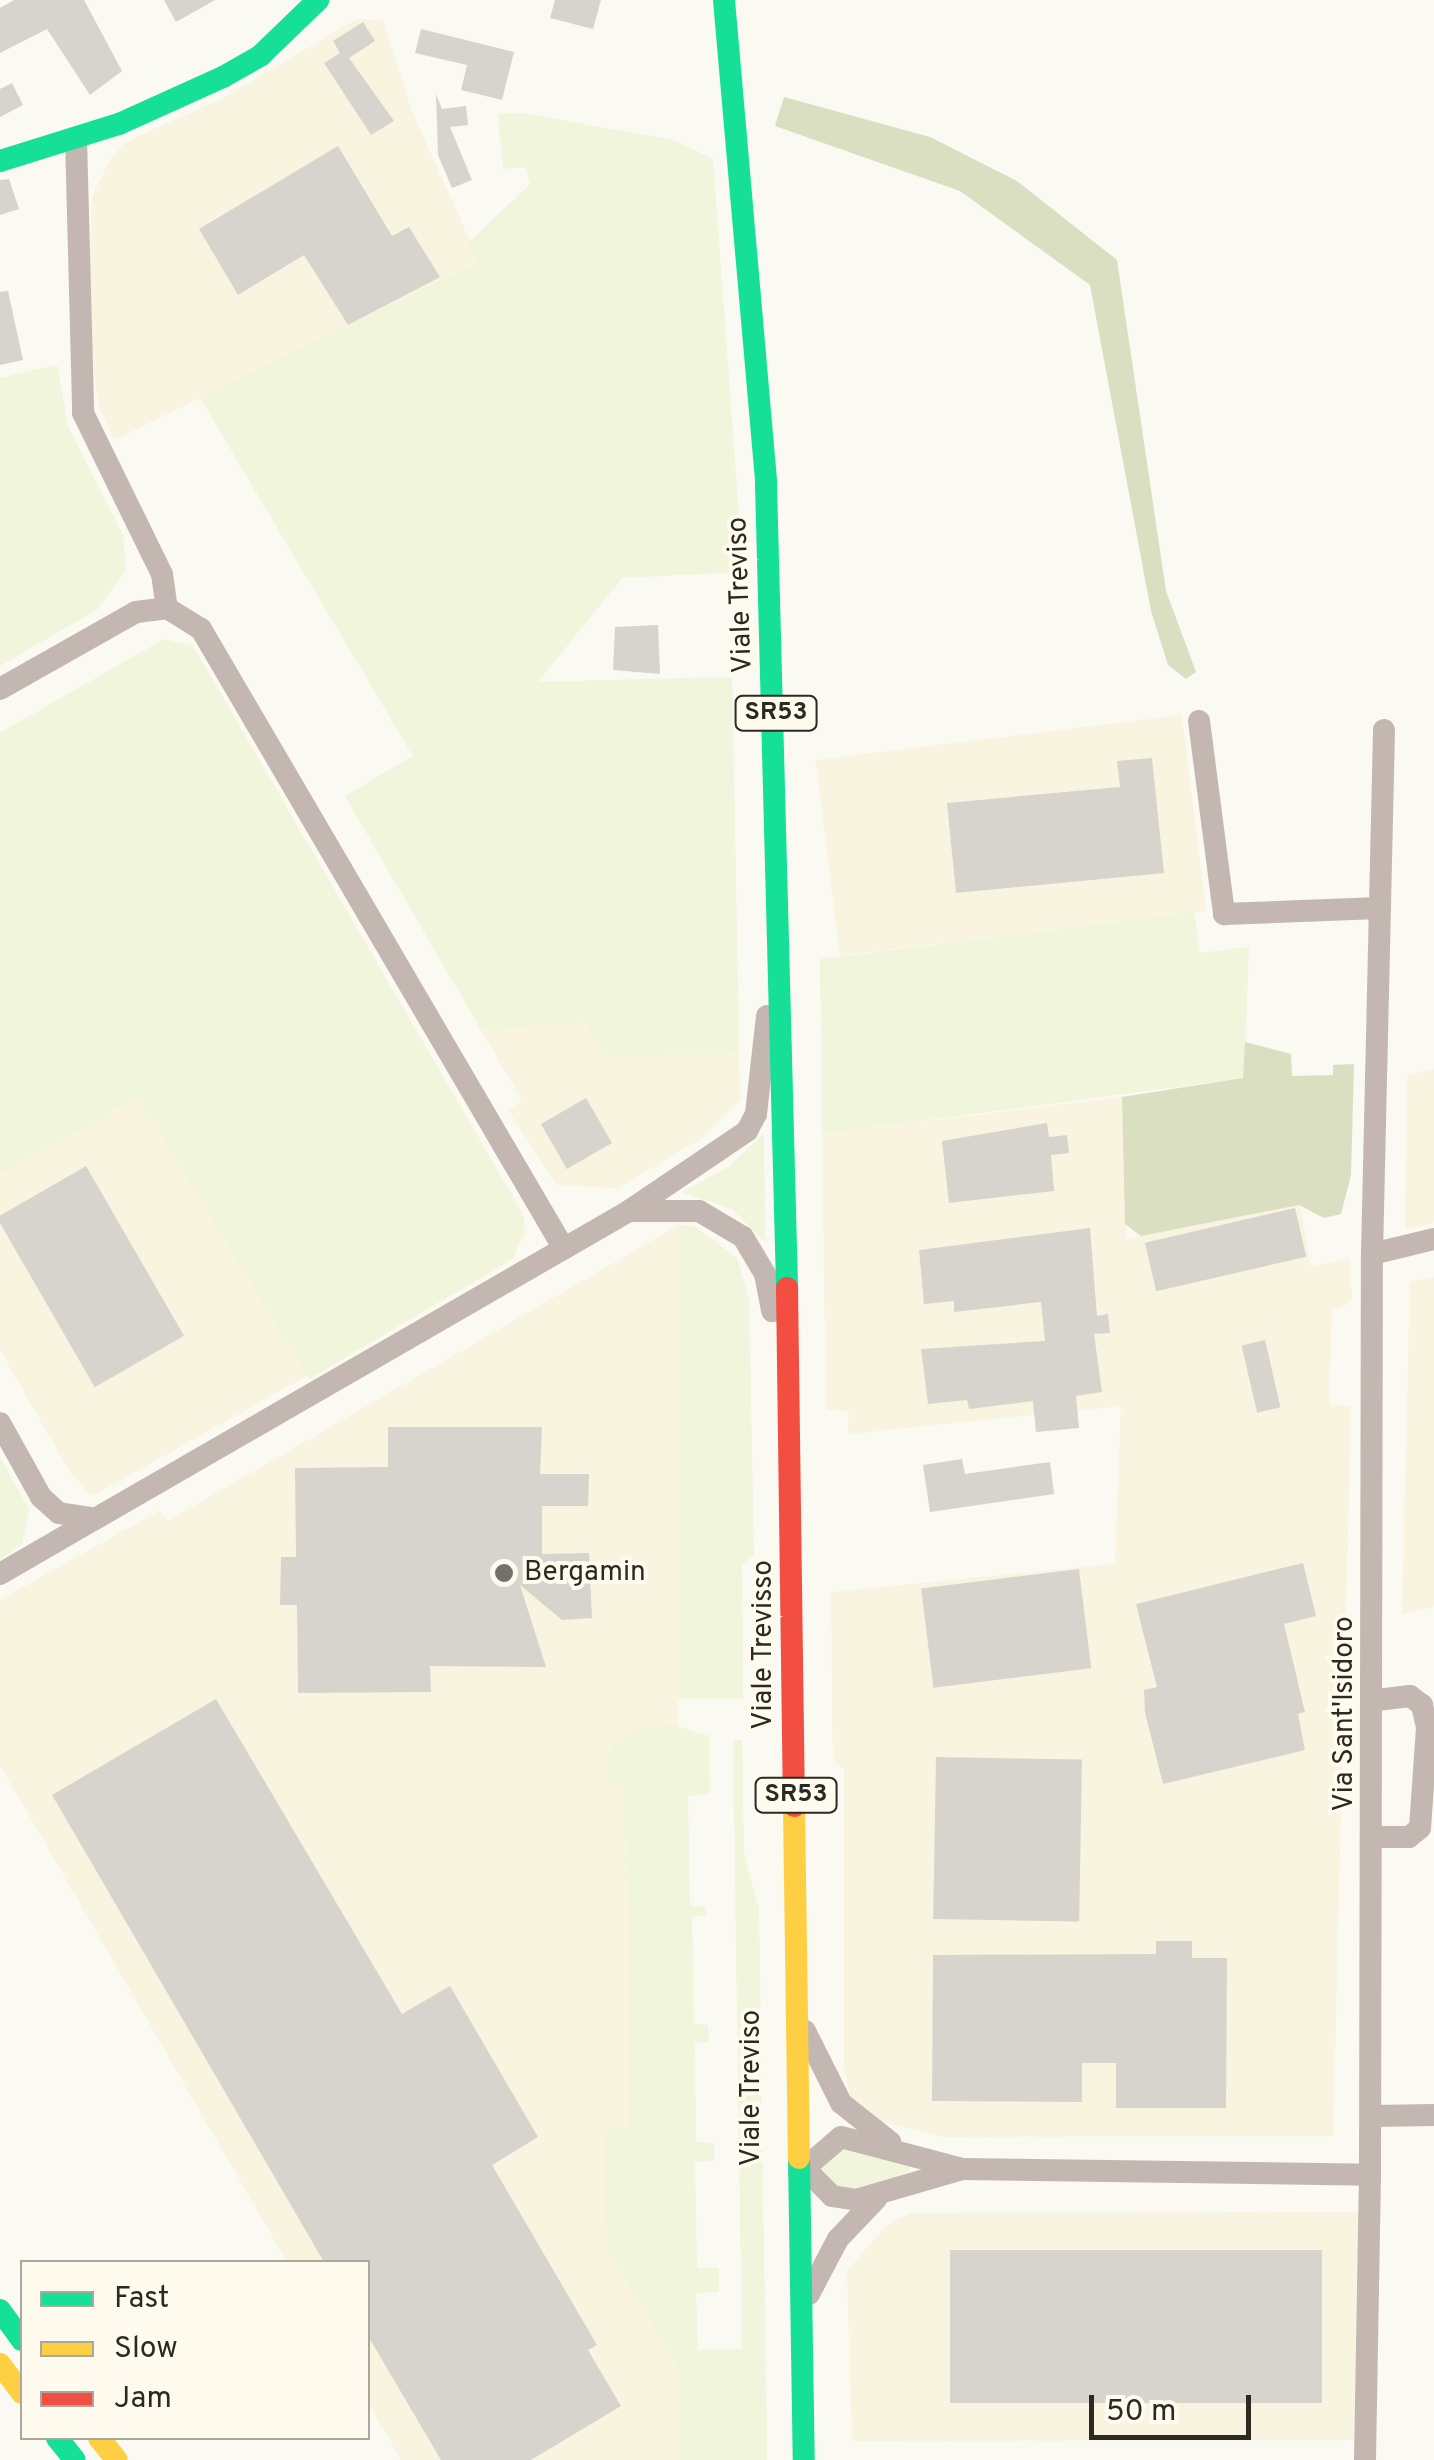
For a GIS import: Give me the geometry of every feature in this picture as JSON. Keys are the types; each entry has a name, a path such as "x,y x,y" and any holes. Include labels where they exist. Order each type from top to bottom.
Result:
{"main road":[{"path":"0,161 76,138 223,77 260,56 318,0"},
{"name":"Viale Treviso","path":"724,1 766,484 779,784 784,1425 774,1716 786,2460"},
{"name":"Viale Trevisso","path":"784,1425 796,1573 802,2166"},
{"name":"Viale Treviso","path":"802,2166 806,2312 804,2460"},
{"path":"0,2310 20,2337"},
{"path":"0,2364 20,2390"},
{"path":"59,2440 75,2460"},
{"path":"100,2440 116,2460"}],"street":[{"path":"76,138 82,414 162,574 167,608"},
{"path":"0,689 136,612 167,608 200,630 564,1248"},
{"path":"1199,721 1224,914 1379,908"},
{"name":"Via Sant'Isidoro","path":"1365,2460 1377,1700 1372,1254 1384,730"},
{"path":"0,1574 716,1157 756,1114 779,784"},
{"path":"629,1211 699,1211 743,1236 769,1287 784,1425"},
{"path":"1372,1254 1434,1239"},
{"path":"0,1423 41,1496 58,1513 95,1519"},
{"path":"1375,1837 1408,1838 1420,1828 1426,1727 1422,1706 1410,1696 1377,1700"},
{"path":"780,1927 789,1954 791,2139 802,2166 832,2196 876,2199 962,2169"},
{"path":"800,2020 841,2103 900,2150"},
{"path":"1372,2116 1434,2115"},
{"path":"784,2336 793,2315 792,2191 802,2166 841,2138 900,2150 962,2169 1370,2175"},
{"path":"806,2312 812,2279 876,2199"}],"shaded area":[{"path":"357,19 383,21 413,114 622,578 538,682 732,677 740,1100 702,1138 618,1188 556,1185 509,1111 522,1100 345,796 413,756 200,398 114,440 98,403 88,319 92,198 108,163 124,143 225,97"},
{"path":"164,639 193,646 521,1210 526,1235 503,1266 92,1496 70,1472 0,1350 0,733"},
{"path":"1182,715 1206,911 840,956 816,760"},
{"path":"1434,1069 1434,1223 1405,1230 1407,1076"},
{"path":"1122,1097 1126,1239 1300,1205 1311,1267 1350,1258 1352,1301 1332,1311 1329,1404 1351,1406 1333,2136 944,2137 875,2120 850,2095 844,2068 844,1769 833,1760 831,1592 1115,1564 1121,1406 848,1434 849,1411 826,1410 822,1134"},
{"name":"Bergamin","path":"679,1225 678,1699 694,2460 401,2460 370,2406 370,2260 286,2260 0,1765 0,1600 159,1511 168,1521"},
{"path":"1434,1277 1434,1607 1402,1614 1410,1282"},
{"path":"1359,2212 1354,2440 852,2441 847,2271 885,2227 910,2213"}],"green space":[{"path":"784,97 930,137 1017,181 1117,260 1166,591 1196,672 1186,679 1168,665 1151,611 1090,285 960,191 775,126"},
{"path":"522,113 673,140 713,159 743,572 622,578 537,682 732,677 739,1053 606,1055 584,1021 482,1031 345,796 413,756 200,397 478,263 469,242 530,184 525,167 503,169 498,114"},
{"path":"57,365 68,427 123,535 126,569 98,609 0,666 0,378"},
{"path":"164,639 193,646 525,1220 514,1258 309,1379 138,1097 0,1173 0,733"},
{"path":"1194,912 1200,953 1249,947 1244,1078 822,1134 820,959"},
{"path":"1245,1042 1291,1054 1292,1076 1333,1075 1333,1065 1354,1064 1351,1175 1341,1214 1324,1218 1299,1205 1141,1236 1125,1224 1122,1097 1243,1078"},
{"path":"764,1133 765,1242 732,1209 682,1192 728,1167"},
{"path":"679,1225 694,1226 737,1258 749,1300 754,1554 742,1565 743,1699 678,1699"},
{"path":"0,1457 29,1509 22,1544 0,1560"},
{"path":"673,1725 709,1736 710,1794 688,1796 690,1906 706,1906 706,1915 692,1916 694,2024 708,2025 709,2042 695,2043 696,2142 714,2143 714,2161 695,2162 697,2268 719,2268 719,2292 696,2293 698,2350 742,2349 733,1740 742,1740 744,1854 759,1910 767,2460 682,2460 680,2371 606,2247 605,2130 628,2129 626,1786 608,1785 610,1747 635,1729"},
{"path":"847,2146 910,2163 910,2171 866,2191 831,2188 816,2161"}],"building":[{"path":"14,0 84,0 122,71 90,95 47,29 0,53 0,8"},
{"path":"164,0 215,0 176,22"},
{"path":"555,0 601,0 593,29 550,18"},
{"path":"363,22 375,41 349,58 394,121 371,135 324,63 340,53 333,41"},
{"path":"421,29 514,52 502,100 461,90 467,65 415,53"},
{"path":"12,83 23,105 0,117 0,89"},
{"path":"436,94 442,109 466,106 468,125 450,127 472,180 452,188 438,155"},
{"path":"338,146 392,236 409,227 440,277 348,325 304,255 238,295 199,229"},
{"path":"9,179 19,209 0,215 0,180"},
{"path":"8,291 23,360 0,365 0,292"},
{"path":"658,625 660,674 613,670 615,627"},
{"path":"1152,758 1164,873 956,893 947,803 1120,787 1117,761"},
{"path":"586,1098 612,1143 567,1169 541,1124"},
{"path":"1047,1123 1049,1137 1067,1135 1069,1153 1051,1155 1054,1191 949,1203 942,1141"},
{"path":"86,1166 184,1336 95,1387 0,1223 0,1216"},
{"path":"1295,1208 1306,1257 1156,1291 1145,1243"},
{"path":"1090,1228 1097,1316 1108,1314 1110,1333 1094,1334 1102,1392 1076,1396 1079,1428 1036,1432 1033,1401 969,1409 967,1400 928,1404 921,1349 1045,1341 1041,1302 954,1312 954,1301 924,1304 919,1250"},
{"path":"1265,1340 1281,1407 1257,1413 1242,1345"},
{"path":"388,1427 542,1427 540,1474 589,1474 588,1506 542,1506 542,1554 589,1553 592,1618 562,1620 520,1585 546,1667 430,1666 431,1692 298,1693 297,1605 280,1605 281,1557 296,1557 295,1468 388,1467"},
{"path":"962,1459 965,1474 1050,1462 1054,1494 930,1512 923,1465"},
{"path":"1303,1563 1316,1616 1284,1624 1305,1712 1298,1714 1305,1750 1163,1784 1145,1713 1144,1690 1157,1687 1136,1604"},
{"path":"1079,1569 1091,1668 933,1688 921,1588"},
{"path":"216,1699 402,2014 450,1986 538,2137 492,2165 597,2345 588,2350 621,2406 531,2460 441,2460 370,2339 370,2260 323,2260 52,1795"},
{"path":"936,1757 1082,1760 1079,1922 933,1919"},
{"path":"1156,1941 1192,1941 1192,1958 1227,1958 1226,2108 1116,2108 1116,2063 1082,2063 1082,2102 932,2101 933,1955 1156,1954"},
{"path":"950,2250 1322,2250 1322,2403 950,2403"}],"traffic: fast":[{"path":"0,161 119,124 223,77 260,56 318,0"},
{"path":"724,0 766,484 787,1288"},
{"path":"799,2158 804,2460"},
{"path":"0,2310 20,2337"},
{"path":"59,2440 75,2460"}],"traffic: slow":[{"path":"794,1806 799,2158"},
{"path":"0,2364 20,2390"},
{"path":"101,2440 117,2460"}],"traffic: jam":[{"path":"787,1288 794,1806"}],"place":[{"name":"Bergamin","path":"504,1573"}]}
